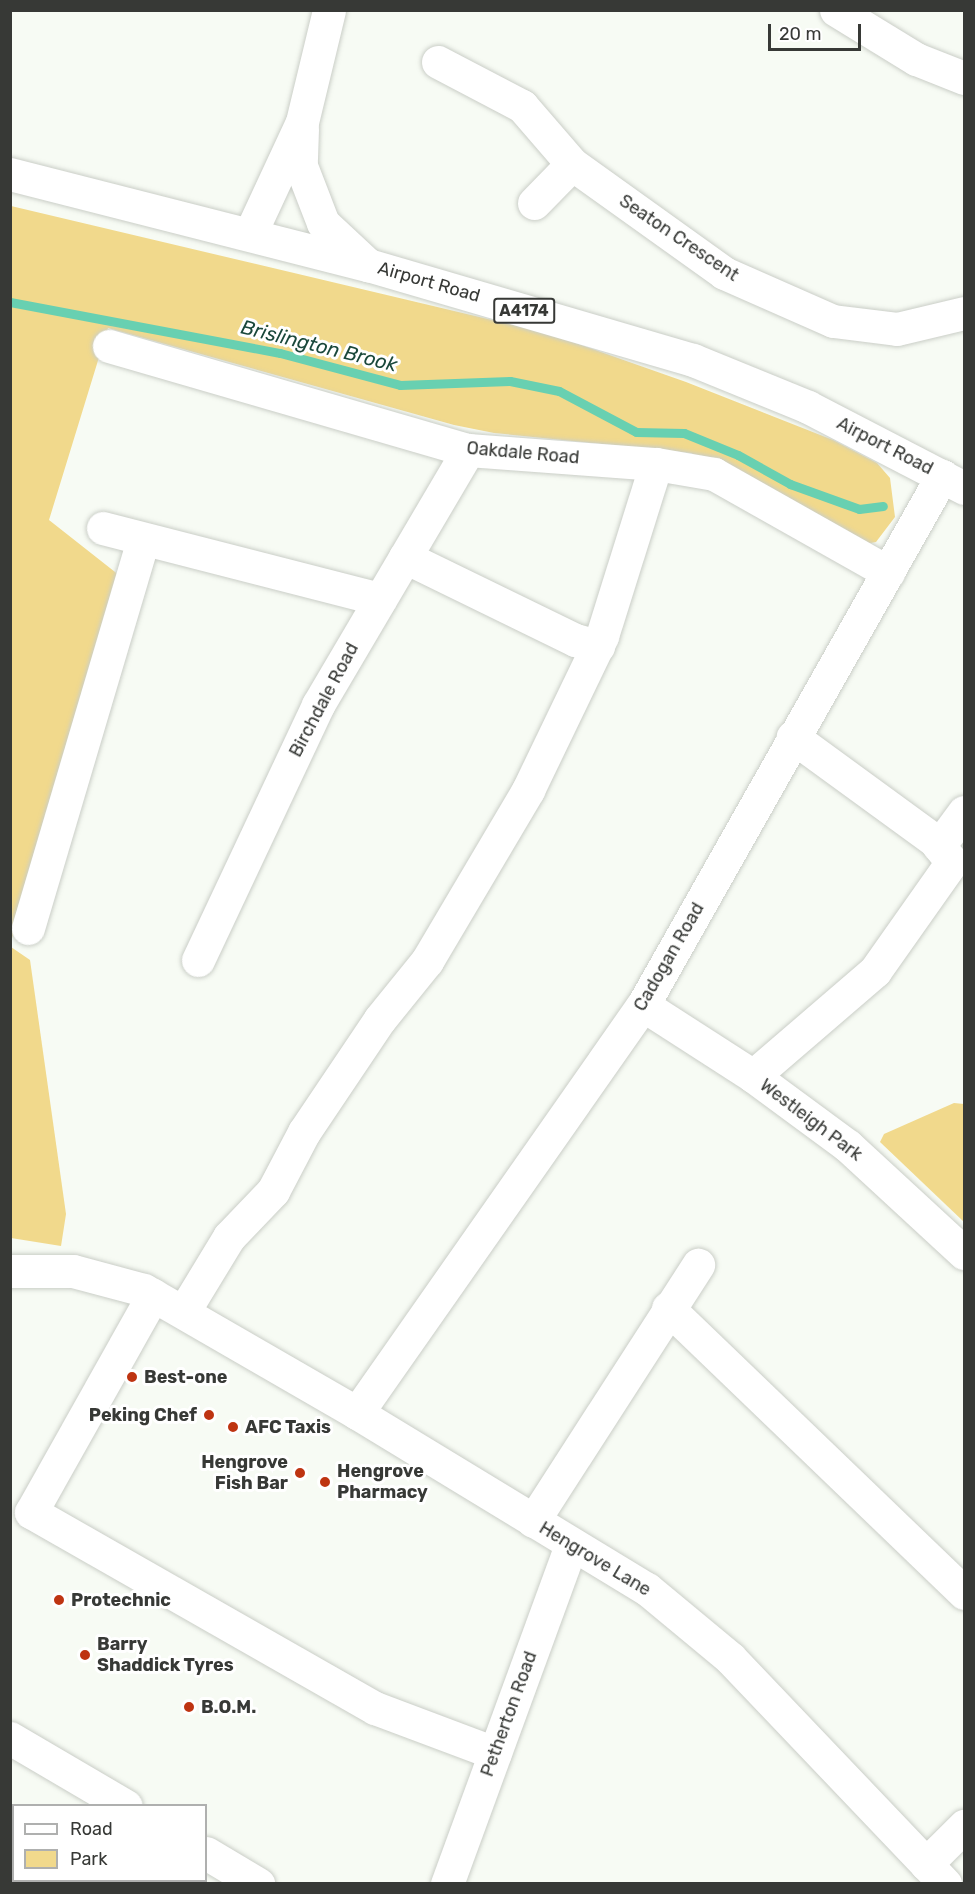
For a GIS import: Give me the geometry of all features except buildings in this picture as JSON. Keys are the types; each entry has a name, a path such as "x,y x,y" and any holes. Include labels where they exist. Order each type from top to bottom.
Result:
{"main road":[{"path":"250,234 302,122 329,10"},
{"path":"836,10 916,59 964,78"},
{"name":"Seaton Crescent","path":"438,62 522,106 572,164 724,273 833,321 897,329 964,312"},
{"path":"302,122 301,166 323,223 368,265"},
{"path":"534,202 572,164"},
{"name":"Airport Road","path":"10,174 368,265 693,360 808,407 953,482"},
{"name":"Oakdale Road","path":"109,346 468,450 656,464 714,474 888,572"},
{"name":"Birchdale Road","path":"198,960 318,705 468,450"},
{"path":"184,1311 229,1238 273,1191 304,1131 380,1019 427,962 528,790 598,646 656,464"},
{"name":"Cadogan Road","path":"357,1413 642,1005 888,572 953,482"},
{"path":"103,528 143,541 156,540 380,599"},
{"path":"28,928 143,541"},
{"path":"405,557 575,640 598,646"},
{"path":"793,737 952,860"},
{"path":"753,1076 875,971 952,860 964,812"},
{"name":"Westleigh Park","path":"642,1005 753,1076 856,1153 964,1253"},
{"path":"533,1521 668,1308 698,1265"},
{"name":"Hengrove Lane","path":"10,1271 73,1271 153,1295 357,1413 571,1545 647,1589 730,1658 935,1874"},
{"path":"153,1295 31,1512 375,1708 495,1754"},
{"path":"668,1308 964,1593"},
{"name":"Petherton Road","path":"447,1884 571,1545"},
{"path":"10,1738 123,1804"},
{"path":"935,1874 964,1826"},
{"path":"207,1854 258,1884"}],"green space":[{"path":"11,206 547,333 686,382 833,440 877,463 890,478 895,517 876,542 865,544 691,453 494,433 454,425 108,328 49,520 129,583 11,941"},
{"path":"11,947 30,960 66,1214 61,1246 11,1238"},
{"path":"954,1103 964,1104 964,1222 880,1142 884,1134"}],"waterway":[{"name":"Brislington Brook","path":"10,302 280,353 400,385 510,381 559,391 636,432 684,433 738,455 790,484 859,509 883,506"}],"place":[{"name":"Best-one","path":"132,1377"},
{"name":"Peking Chef","path":"209,1415"},
{"name":"AFC Taxis","path":"233,1427"},
{"name":"Hengrove Fish Bar","path":"300,1473"},
{"name":"Hengrove Pharmacy","path":"325,1482"},
{"name":"Protechnic","path":"59,1600"},
{"name":"Barry Shaddick Tyres","path":"85,1655"},
{"name":"B.O.M.","path":"189,1707"}]}
